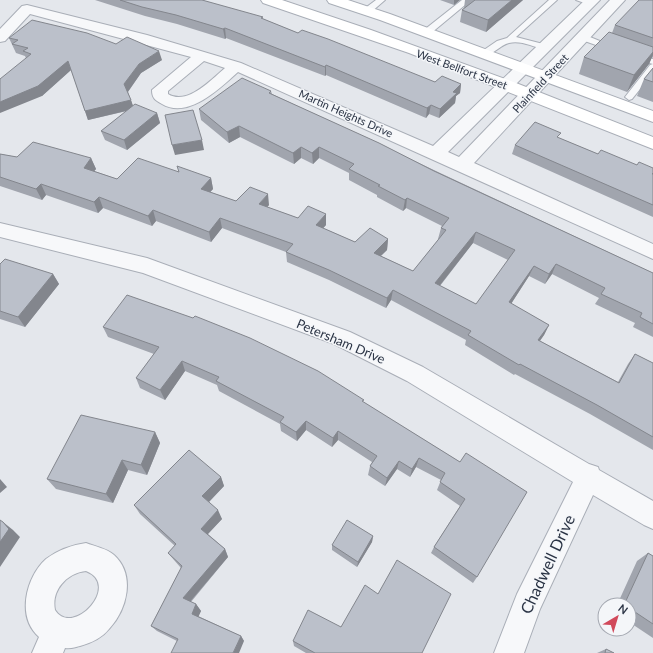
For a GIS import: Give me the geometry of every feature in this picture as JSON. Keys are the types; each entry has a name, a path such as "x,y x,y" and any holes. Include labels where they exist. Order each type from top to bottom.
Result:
{"main road":[{"name":"West Bellfort Street","path":"268,0 356,30 530,94 653,143"},
{"name":"West Bellfort Street","path":"334,0 427,32 653,117"}],"street":[{"name":"Plainfield Street","path":"462,165 618,0"},
{"name":"Plainfield Street","path":"436,153 544,47 587,1"},
{"name":"Martin Heights Drive","path":"0,38 27,9 154,40 236,66 436,153 653,252"},
{"path":"202,55 160,90 160,96 166,101 175,104 186,103 197,98 236,66"},
{"name":"Petersham Drive","path":"0,230 147,266 342,338 415,374 589,476 653,516"},
{"name":"Chadwell Drive","path":"509,653 527,604 589,476"}],"lane":[{"path":"367,11 381,0"},
{"path":"427,32 466,0"},
{"path":"510,39 553,0"},
{"path":"582,37 653,62"},
{"path":"484,54 498,42 510,39 529,42 544,47"},
{"path":"629,97 653,67"}],"building":[{"path":"120,0 202,0 263,17 261,18 298,33 302,30 328,39 435,82 442,76 461,84 453,92 457,93 440,109 431,105 427,108 326,65 325,67 225,28 223,29"},
{"path":"475,0 512,0 488,20 462,10"},
{"path":"639,0 653,0 653,38 615,25"},
{"path":"32,20 87,33 116,44 127,37 159,51 139,64 124,84 131,100 85,111 68,61 38,86 0,102 0,79 31,54 23,51 28,48 12,44 18,40 9,38"},
{"path":"609,32 653,47 653,52 634,75 584,57"},
{"path":"653,68 653,82 644,79"},
{"path":"242,78 271,91 269,93 379,143 434,171 653,273 653,324 640,317 642,313 601,294 605,288 556,264 549,274 534,266 509,302 549,325 538,340 619,383 635,354 653,363 653,437 597,405 520,364 519,365 468,335 471,331 393,290 387,298 329,270 286,252 293,244 220,218 209,232 153,210 148,216 99,197 94,202 41,184 36,189 0,177 0,154 17,157 33,142 91,158 84,168 117,179 138,158 179,172 177,166 211,178 201,189 236,201 250,187 268,194 259,204 298,218 308,206 326,214 316,225 355,242 370,228 388,239 374,253 413,271 446,230 441,228 449,218 407,198 405,200 378,186 380,185 349,169 354,164 319,147 312,153 301,147 293,153 239,126 227,132 199,109","holes":["476,232 515,250 476,304 435,283"]},
{"path":"135,104 157,113 124,140 101,131"},
{"path":"193,110 202,140 172,145 165,115"},
{"path":"535,122 561,133 557,137 598,154 601,150 637,165 639,162 653,168 653,205 515,145"},
{"path":"5,259 53,274 18,317 0,311 0,264"},
{"path":"127,295 193,318 195,316 250,338 318,371 364,400 362,401 460,462 466,453 527,492 477,577 434,547 465,499 440,482 445,473 419,458 412,469 399,461 387,478 370,466 377,456 338,431 333,438 306,421 296,432 280,422 284,417 216,381 219,377 182,361 160,390 136,378 159,347 103,327"},
{"path":"81,415 155,432 141,465 122,460 106,494 47,479"},
{"path":"189,450 221,477 202,496 218,510 201,529 225,549 183,598 196,604 192,614 241,636 233,653 171,653 178,639 151,626 182,566 168,553 176,544 134,505"},
{"path":"0,520 9,529 0,542"},
{"path":"347,520 373,536 358,562 332,545"},
{"path":"648,553 653,556 653,624 637,613 637,597 628,597"},
{"path":"397,560 451,594 422,653 315,653 293,641 308,610 341,627 365,585 378,594"},
{"path":"606,649 614,653 605,653"}]}
